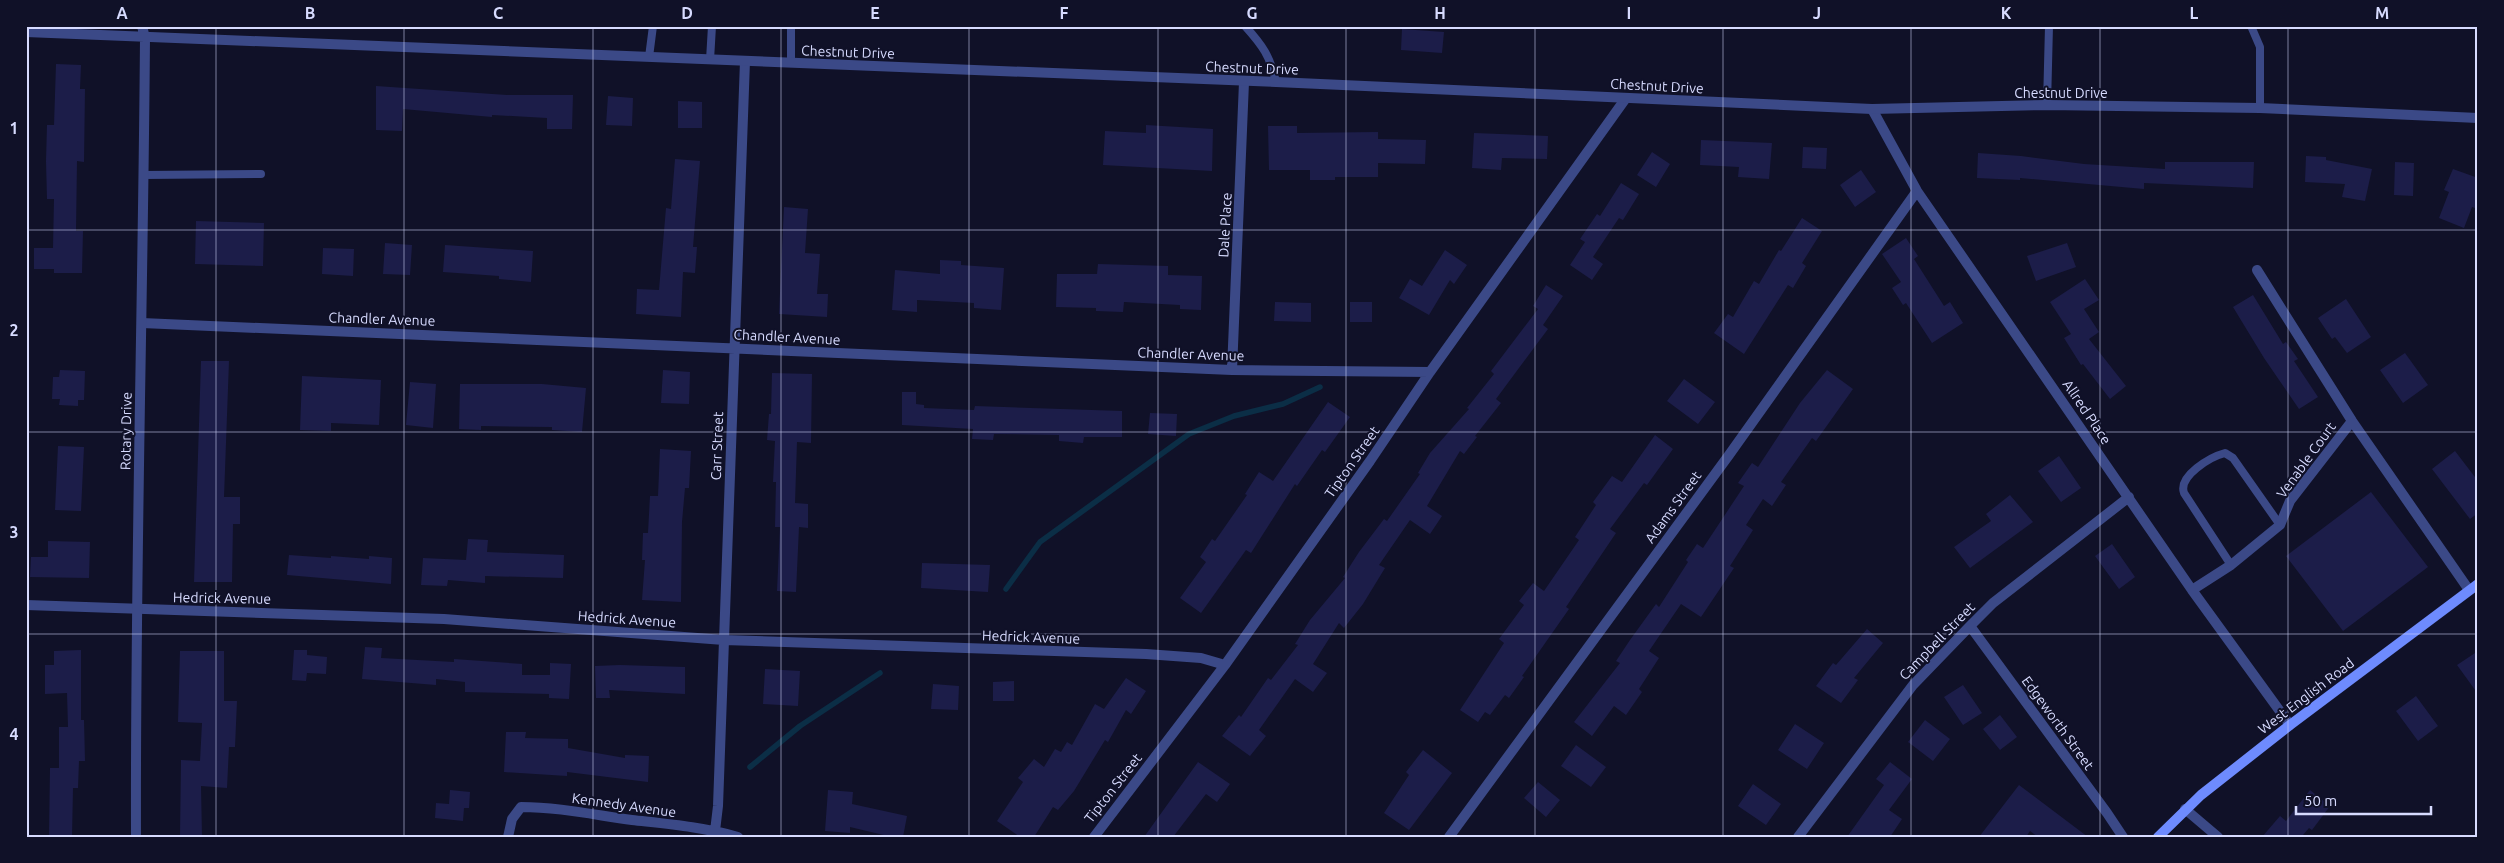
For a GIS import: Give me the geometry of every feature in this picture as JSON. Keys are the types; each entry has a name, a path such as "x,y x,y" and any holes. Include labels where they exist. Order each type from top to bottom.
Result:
{"main road":[{"name":"West English Road","path":"2158,837 2185,809 2290,725 2474,587"}],"street":[{"name":"Rotary Drive","path":"136,837 135,610 144,175 145,38 142,26"},
{"name":"Chestnut Drive","path":"26,32 1276,82 1872,109 2047,106 2260,108 2478,118"},
{"name":"Carr Street","path":"715,831 724,640 745,61"},
{"name":"Dale Place","path":"1232,370 1244,82"},
{"name":"Tipton Street","path":"1094,837 1225,665 1370,461 1430,372 1626,98"},
{"name":"Allred Place","path":"1872,109 1917,191 2192,590 2290,725"},
{"name":"Adams Street","path":"1448,837 1729,454 1917,191"},
{"name":"Venable Court","path":"2257,270 2352,421 2474,587"},
{"name":"Chandler Avenue","path":"142,323 1232,370 1430,372"},
{"name":"Venable Court","path":"2192,590 2231,565 2280,525 2290,501 2352,421"},
{"name":"Campbell Street","path":"1798,837 1913,685 1970,626 1993,603 2129,497"},
{"name":"Hedrick Avenue","path":"26,605 444,619 724,640 1146,654 1201,658 1225,665"},
{"name":"Edgeworth Street","path":"1970,626 2123,837"},
{"name":"Kennedy Avenue","path":"508,837 512,819 521,807 538,807 715,831 738,837"},
{"path":"2185,809 2218,837"}],"lane":[{"path":"649,58 653,26"},
{"path":"710,60 712,26"},
{"path":"791,26 791,63"},
{"path":"1245,26 1264,47 1271,62 1276,82"},
{"path":"2047,106 2049,26"},
{"path":"2251,26 2260,47 2260,108"},
{"path":"144,175 261,174"},
{"path":"2231,565 2184,493 2182,487 2184,479 2214,456 2225,453 2233,458 2280,525"}],"building":[{"path":"1402,29 1444,32 1442,53 1401,50"},
{"path":"56,64 81,65 80,89 85,89 84,162 77,161 76,231 83,231 82,273 54,273 54,269 34,269 34,248 53,248 54,199 47,199 46,161 47,125 54,125"},
{"path":"376,86 507,95 573,95 572,129 547,129 547,118 492,115 492,117 403,109 402,131 376,130"},
{"path":"608,96 633,98 632,126 606,125"},
{"path":"678,101 702,102 702,128 678,128"},
{"path":"1146,125 1213,129 1212,171 1103,165 1105,131 1146,133"},
{"path":"1268,126 1297,126 1297,133 1378,132 1378,139 1426,140 1425,164 1378,163 1378,177 1335,177 1335,180 1310,180 1310,170 1269,170"},
{"path":"1474,133 1548,136 1547,159 1502,158 1501,170 1472,168"},
{"path":"1701,140 1772,143 1769,179 1738,177 1739,167 1700,165"},
{"path":"1803,147 1827,148 1826,169 1802,168"},
{"path":"1652,152 1670,164 1656,187 1637,175"},
{"path":"1978,153 2084,164 2165,169 2165,162 2254,162 2253,188 2144,183 2144,189 2020,178 2020,180 1977,178"},
{"path":"2306,156 2326,157 2326,160 2372,169 2365,201 2342,197 2345,184 2305,182"},
{"path":"675,159 700,161 693,247 697,247 695,273 683,272 681,317 636,314 637,289 659,290 666,208 671,209"},
{"path":"2395,162 2414,163 2413,196 2394,195"},
{"path":"2453,169 2478,178 2478,209 2472,207 2464,228 2439,218 2449,192 2444,190"},
{"path":"1861,170 1876,192 1855,207 1840,185"},
{"path":"1621,183 1639,194 1623,220 1619,218 1593,257 1603,264 1592,280 1570,265 1585,242 1580,239 1597,214 1600,216"},
{"path":"784,207 808,209 805,253 820,254 817,294 828,294 827,317 779,314"},
{"path":"1802,218 1822,231 1802,263 1806,266 1793,288 1788,285 1744,354 1714,333 1728,314 1733,317 1754,281 1759,284 1779,250 1781,251"},
{"path":"196,221 264,223 263,266 195,264"},
{"path":"1906,238 1918,256 1914,259 1944,306 1950,302 1963,323 1932,343 1906,303 1903,305 1892,288 1901,282 1882,254"},
{"path":"385,243 412,245 410,275 383,274"},
{"path":"2067,243 2076,267 2036,281 2027,256"},
{"path":"445,245 533,251 531,282 499,279 499,276 443,272"},
{"path":"323,248 354,249 353,276 322,274"},
{"path":"1445,250 1467,265 1454,284 1450,280 1429,315 1399,298 1410,279 1422,286"},
{"path":"940,260 961,261 961,265 1004,268 1001,310 974,308 974,303 917,300 917,312 892,310 895,270 940,274"},
{"path":"1098,264 1168,266 1168,275 1202,276 1201,310 1180,309 1180,305 1124,302 1123,312 1096,311 1096,308 1056,307 1057,274 1097,274"},
{"path":"2085,279 2099,300 2084,309 2099,332 2089,339 2126,386 2110,399 2083,364 2081,365 2064,338 2071,334 2050,302"},
{"path":"1546,285 1563,296 1543,325 1548,329 1496,399 1501,403 1475,436 1477,437 1464,454 1460,451 1427,506 1442,516 1430,534 1410,520 1379,565 1385,568 1363,604 1344,628 1339,623 1313,664 1327,673 1313,692 1295,679 1259,730 1266,736 1250,756 1222,736 1239,715 1241,717 1268,678 1271,680 1298,645 1295,644 1310,620 1345,578 1343,577 1359,552 1384,519 1387,521 1420,474 1418,473 1430,453 1469,409 1467,408 1494,374 1491,371 1538,309 1533,306"},
{"path":"2253,295 2283,344 2286,342 2298,359 2294,361 2318,397 2299,409 2264,358 2233,307"},
{"path":"2346,299 2371,337 2347,353 2335,337 2332,339 2318,318"},
{"path":"1275,302 1311,303 1311,322 1274,321"},
{"path":"1350,302 1372,302 1372,322 1350,322"},
{"path":"2405,353 2428,385 2403,403 2380,370"},
{"path":"201,361 229,361 224,497 240,497 240,524 233,524 232,582 194,582"},
{"path":"60,370 85,371 84,400 78,400 78,406 59,405 60,399 52,399 53,377 59,377"},
{"path":"663,370 690,372 689,404 661,403"},
{"path":"1827,370 1853,389 1816,441 1812,438 1781,482 1786,485 1772,506 1763,499 1746,525 1753,530 1730,566 1734,568 1701,617 1681,604 1649,651 1659,658 1639,689 1642,692 1626,715 1614,706 1592,736 1574,722 1620,663 1616,661 1656,604 1659,607 1688,562 1686,560 1697,544 1703,548 1744,486 1738,483 1752,463 1758,467 1800,403"},
{"path":"772,373 812,374 811,443 797,442 795,503 808,504 808,528 799,527 796,592 777,591 780,527 775,527 776,482 773,482 775,441 767,440 769,414 771,414"},
{"path":"302,376 381,380 379,425 331,423 331,431 300,430"},
{"path":"1684,379 1715,402 1698,424 1667,401"},
{"path":"410,382 436,384 433,428 406,425"},
{"path":"460,384 542,384 586,388 582,432 552,430 552,427 481,426 481,430 459,429"},
{"path":"902,392 916,392 916,404 924,405 924,408 974,410 975,406 1122,411 1122,437 1084,437 1083,443 1059,441 1059,435 994,434 993,440 972,439 973,429 902,425"},
{"path":"1328,402 1350,417 1325,452 1322,450 1297,486 1295,484 1251,553 1246,550 1201,613 1180,598 1206,562 1200,557 1212,539 1215,541 1247,495 1245,494 1259,472 1273,481"},
{"path":"1150,413 1177,414 1176,436 1148,434"},
{"path":"1655,435 1673,449 1647,485 1644,483 1610,529 1616,533 1566,607 1569,609 1522,676 1524,677 1509,698 1505,695 1490,715 1485,712 1478,722 1460,710 1504,643 1499,639 1524,605 1519,601 1533,583 1544,591 1579,540 1575,537 1596,505 1593,502 1612,476 1622,482"},
{"path":"58,446 84,447 81,511 55,510"},
{"path":"660,449 691,451 689,488 685,488 682,522 681,602 642,600 645,560 642,560 643,533 648,533 650,496 658,496"},
{"path":"2455,451 2478,481 2478,513 2470,519 2432,469"},
{"path":"2059,456 2081,488 2061,502 2038,471"},
{"path":"2371,492 2428,567 2343,631 2286,556"},
{"path":"2010,495 2033,522 1970,568 1954,547 1991,521 1986,514"},
{"path":"468,539 488,540 487,552 564,555 563,578 485,576 485,583 448,580 447,586 421,585 423,558 466,560"},
{"path":"48,541 90,542 89,578 30,577 31,557 48,557"},
{"path":"2112,544 2135,577 2119,589 2095,556"},
{"path":"289,555 331,558 331,556 369,559 369,556 392,558 391,584 287,575"},
{"path":"922,563 990,565 988,592 921,588"},
{"path":"1867,629 1883,643 1854,678 1858,680 1841,703 1816,686 1833,663 1836,665"},
{"path":"365,647 382,648 381,658 454,662 454,659 522,664 522,675 550,675 550,663 571,664 569,699 549,698 549,694 465,692 465,682 436,679 436,685 362,679"},
{"path":"81,650 81,720 84,720 85,761 79,761 78,788 73,788 72,837 49,837 50,768 59,768 59,727 68,727 67,693 45,694 45,665 54,665 54,651"},
{"path":"294,650 307,650 307,655 327,657 326,674 307,673 306,681 292,680"},
{"path":"180,651 224,651 224,701 237,701 235,747 229,747 227,788 201,786 202,837 180,837 181,760 200,761 202,723 178,722"},
{"path":"2478,651 2478,694 2457,665"},
{"path":"595,666 685,667 685,694 609,690 610,698 596,698"},
{"path":"765,669 800,671 798,706 763,704"},
{"path":"1126,678 1146,691 1131,714 1126,710 1108,742 1105,740 1074,791 1058,810 1053,807 1034,837 1020,837 997,821 1023,782 1018,778 1034,759 1044,767 1055,749 1061,752 1067,742 1072,745 1095,704 1104,709"},
{"path":"1014,681 1014,701 993,701 993,682"},
{"path":"933,684 959,686 958,710 931,709"},
{"path":"1963,685 1982,713 1963,725 1944,697"},
{"path":"2416,696 2438,726 2418,741 2396,711"},
{"path":"2000,715 2017,737 2000,750 1983,729"},
{"path":"1925,720 1950,739 1933,761 1908,742"},
{"path":"1795,724 1824,743 1807,769 1778,750"},
{"path":"506,732 526,732 525,738 568,739 568,748 625,758 625,755 649,756 648,782 567,772 567,776 504,772"},
{"path":"1576,745 1606,767 1591,787 1561,766"},
{"path":"1423,750 1452,773 1409,830 1384,813 1409,775 1406,772"},
{"path":"1198,762 1230,784 1217,802 1206,794 1173,837 1144,837"},
{"path":"1890,762 1912,779 1889,810 1902,819 1890,837 1847,837 1884,785 1876,779"},
{"path":"1538,782 1560,800 1546,817 1524,798"},
{"path":"1753,784 1781,804 1766,825 1738,806"},
{"path":"2019,785 2088,837 2038,837 2030,831 2026,837 1979,837"},
{"path":"450,790 470,792 469,808 464,808 463,821 435,818 436,803 449,804"},
{"path":"828,790 853,792 852,804 907,816 903,837 892,837 850,827 850,833 825,831"},
{"path":"2310,790 2330,806 2312,830 2309,828 2303,835 2305,837 2262,837 2280,816 2286,821"}],"waterway":[{"path":"1006,589 1040,542 1189,434 1234,416 1283,404 1320,387"},
{"path":"750,767 800,726 880,673"}]}
